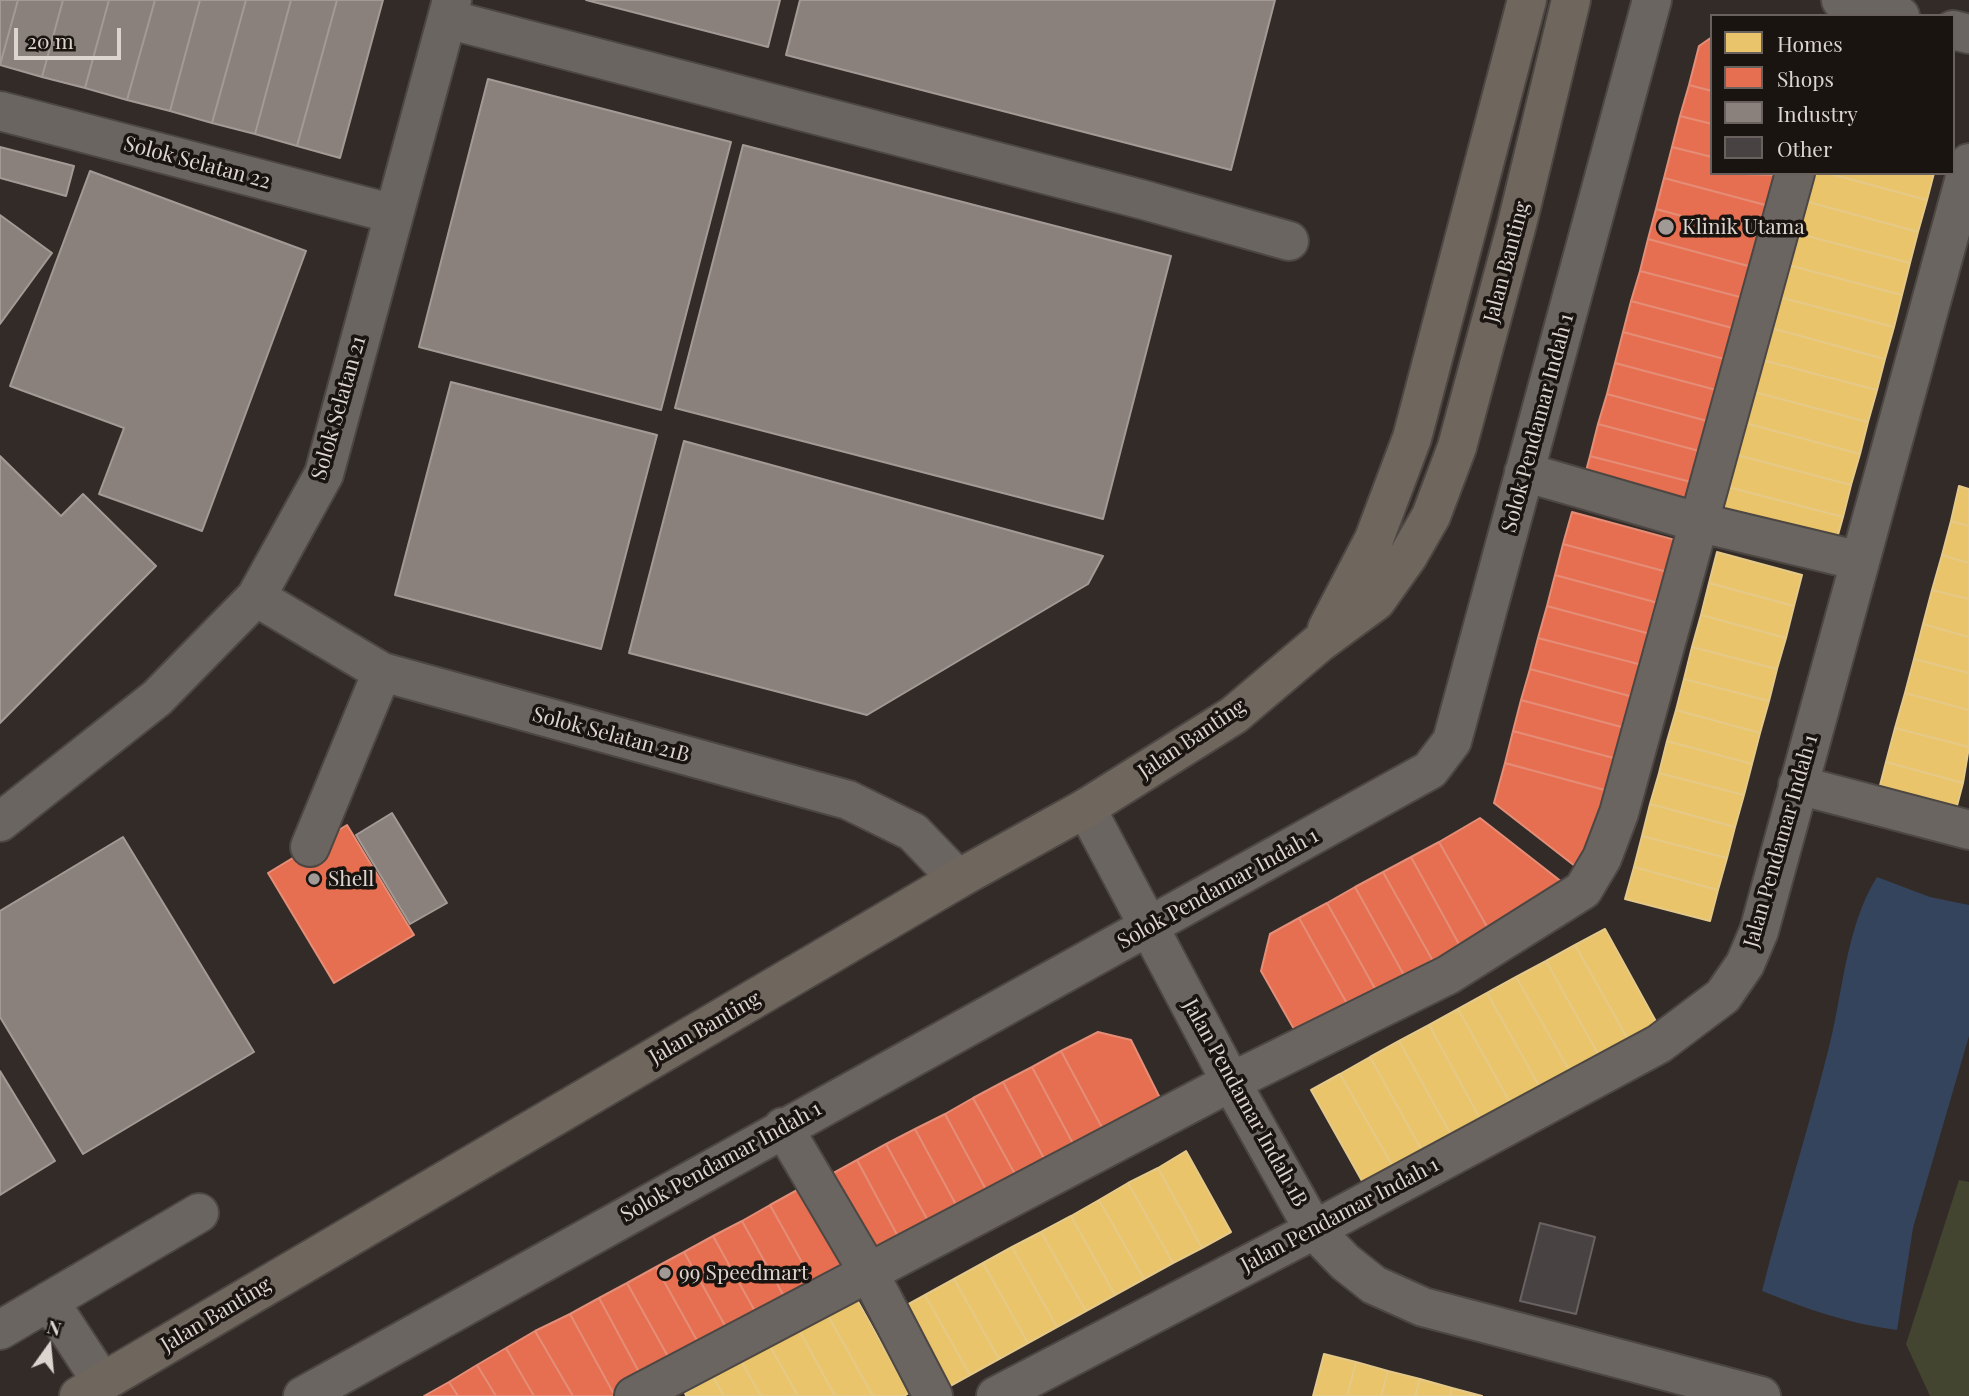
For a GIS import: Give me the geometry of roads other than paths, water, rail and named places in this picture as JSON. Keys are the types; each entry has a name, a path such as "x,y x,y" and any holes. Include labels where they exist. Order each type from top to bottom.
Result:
{"main road":[{"name":"Jalan Banting","path":"90,1389 958,879 1086,808 1234,715 1319,643 1376,601 1432,516 1457,447 1517,224 1572,0"},
{"name":"Jalan Banting","path":"1319,643 1369,550 1412,438 1523,8"}],"street":[{"name":"Solok Pendamar Indah 1","path":"303,1396 355,1383 783,1128 1149,928 1430,770 1452,741 1652,0"},
{"path":"1842,0 1893,14"},
{"path":"449,10 1289,241"},
{"name":"Solok Selatan 21","path":"0,822 157,698 256,597 324,474 449,10"},
{"name":"Solok Selatan 22","path":"0,111 394,214"},
{"name":"Jalan Pendamar Indah 1","path":"996,1396 1314,1230 1659,1044 1723,996 1745,964 1759,931 1969,163"},
{"path":"635,1396 1231,1082 1448,975 1583,890 1602,858 1619,813 1794,175"},
{"path":"1524,472 1697,522 1860,561"},
{"name":"Solok Selatan 21B","path":"256,597 382,673 848,800 913,832 958,879"},
{"path":"310,847 382,673"},
{"path":"1798,785 1969,830"},
{"name":"Jalan Pendamar Indah 1B","path":"1086,808 1231,1082 1314,1230 1345,1262 1374,1285 1423,1307 1761,1396"},
{"path":"783,1128 869,1273 933,1396"},
{"path":"0,1330 199,1213"},
{"path":"49,1301 90,1389"}],"water":[{"path":"1877,877 1930,897 1969,905 1969,1036 1913,1228 1897,1330 1828,1315 1762,1291 1827,1055 1851,940 1866,897"}],"place":[{"name":"Klinik Utama","path":"1666,227"},
{"name":"Shell","path":"314,879"},
{"name":"99 Speedmart","path":"665,1273"}]}
